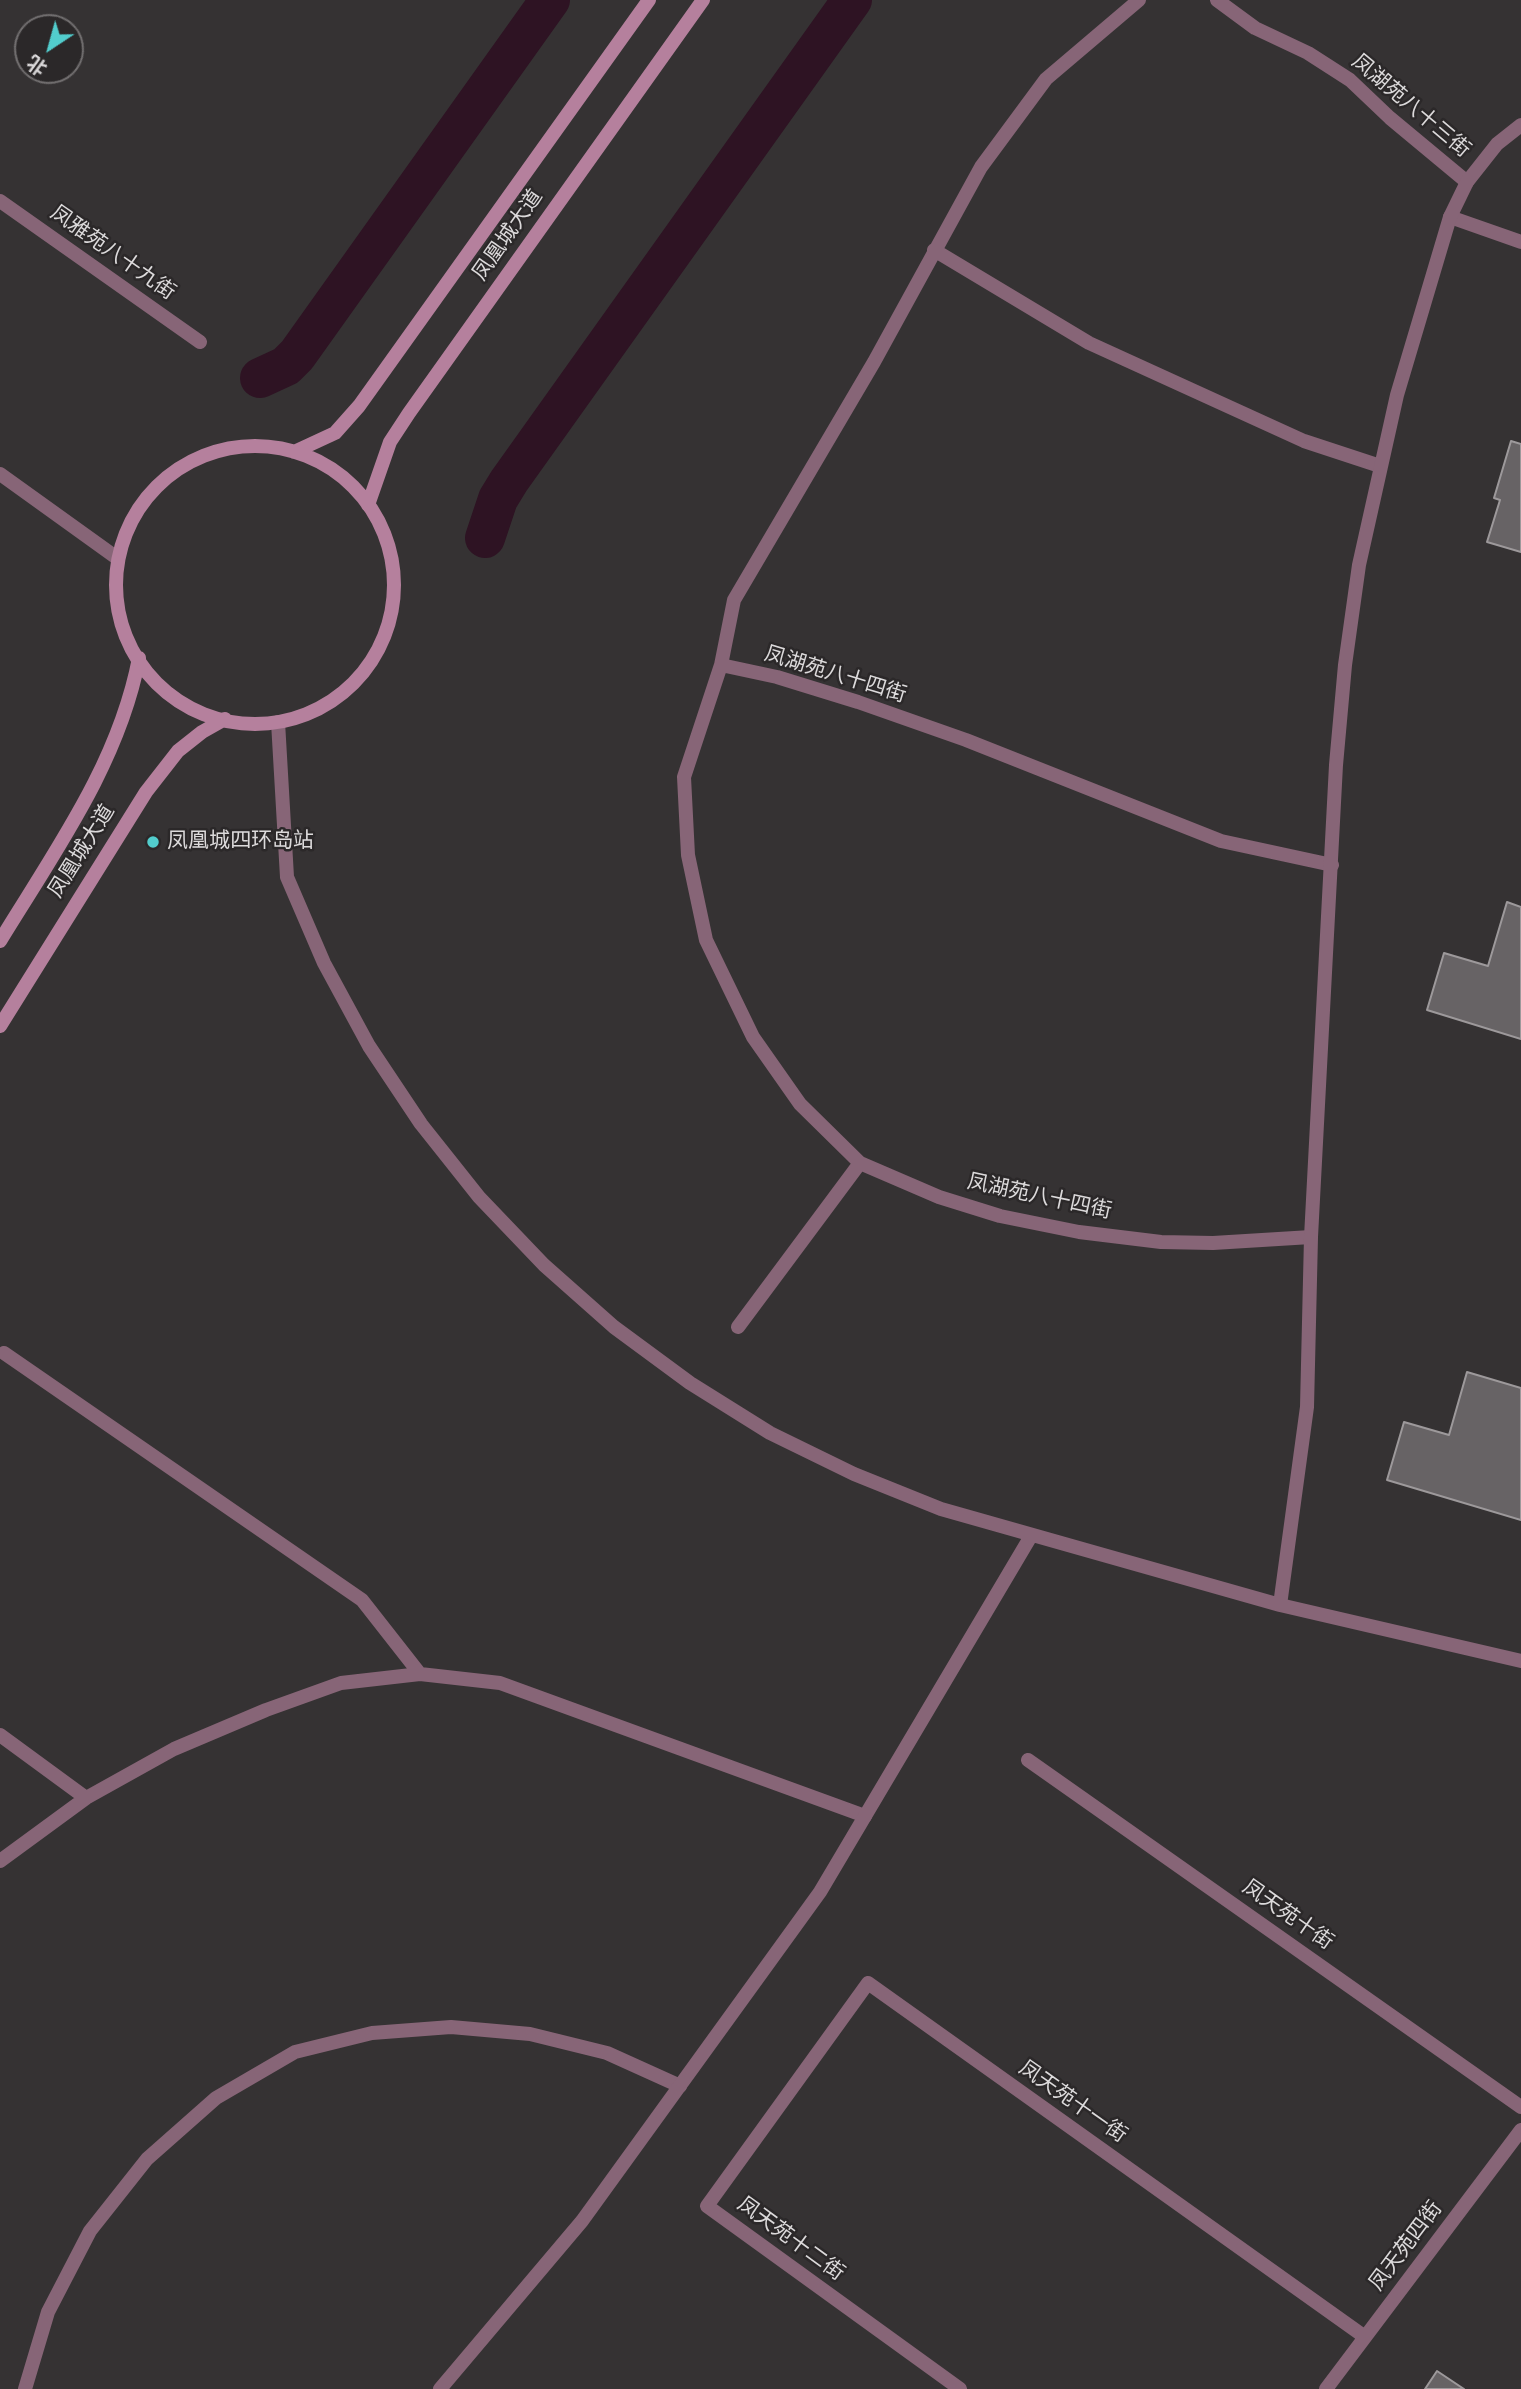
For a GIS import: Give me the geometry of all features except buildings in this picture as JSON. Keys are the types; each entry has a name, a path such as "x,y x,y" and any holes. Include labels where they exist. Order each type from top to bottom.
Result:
{"main road":[{"name":"凤凰城大道","path":"294,452 335,433 359,407 649,0"},
{"name":"凤凰城大道","path":"368,505 390,442 409,413 703,0"},
{"path":"248,445 294,452 322,464 347,482 368,505 389,547 395,593 385,639 360,678 323,707 278,722 251,723 198,713 174,699 154,681 123,627 116,593 117,558 132,514 162,478 202,454 248,445"},
{"name":"凤凰城大道","path":"0,941 99,776 132,691 139,658"},
{"name":"凤凰城大道","path":"0,1026 146,792 178,751 202,732 225,719"}],"street":[{"name":"凤湖苑八十四街","path":"1139,0 1046,79 981,167 874,362 734,600 721,665 684,777 688,855 706,940 753,1037 800,1104 860,1163 939,1197 1000,1216 1079,1232 1161,1242 1213,1243 1311,1237"},
{"name":"凤湖苑八十三街","path":"1217,0 1255,28 1308,53 1350,80 1390,118 1467,182"},
{"path":"1280,1605 1307,1406 1311,1237 1336,765 1345,665 1359,565 1397,395 1450,217 1467,182 1497,144 1521,125"},
{"name":"凤雅苑八十九街","path":"0,201 200,342"},
{"path":"1450,217 1521,242"},
{"path":"934,250 1089,342 1304,441 1380,467"},
{"path":"0,474 117,558"},
{"name":"凤湖苑八十四街","path":"721,665 777,677 870,706 966,740 1221,841 1332,865"},
{"path":"278,722 287,877 324,963 369,1046 421,1124 480,1197 544,1265 614,1328 690,1383 758,1426 854,1474 941,1509 1280,1605 1521,1661"},
{"path":"738,1327 860,1163"},
{"path":"4,1353 362,1600 421,1674"},
{"path":"440,2389 582,2221 820,1892 1031,1536"},
{"path":"0,1861 86,1798 174,1749 266,1710 341,1683 421,1674 500,1684 865,1816"},
{"path":"0,1735 86,1798"},
{"name":"凤天苑十街","path":"1028,1760 1521,2107"},
{"name":"凤天苑十一街","path":"787,2095 868,1983 1365,2337"},
{"path":"25,2389 48,2312 84,2242 147,2159 216,2098 295,2052 372,2033 451,2027 517,2032 607,2053 680,2086"},
{"name":"凤天苑十二街","path":"787,2095 707,2206 960,2389"},
{"name":"凤天苑四街","path":"1326,2389 1521,2130"}],"waterway":[{"path":"260,378 286,366 297,355 550,0"},
{"path":"485,538 498,499 509,481 852,0"}],"place":[{"name":"凤凰城四环岛站","path":"153,842"}]}
